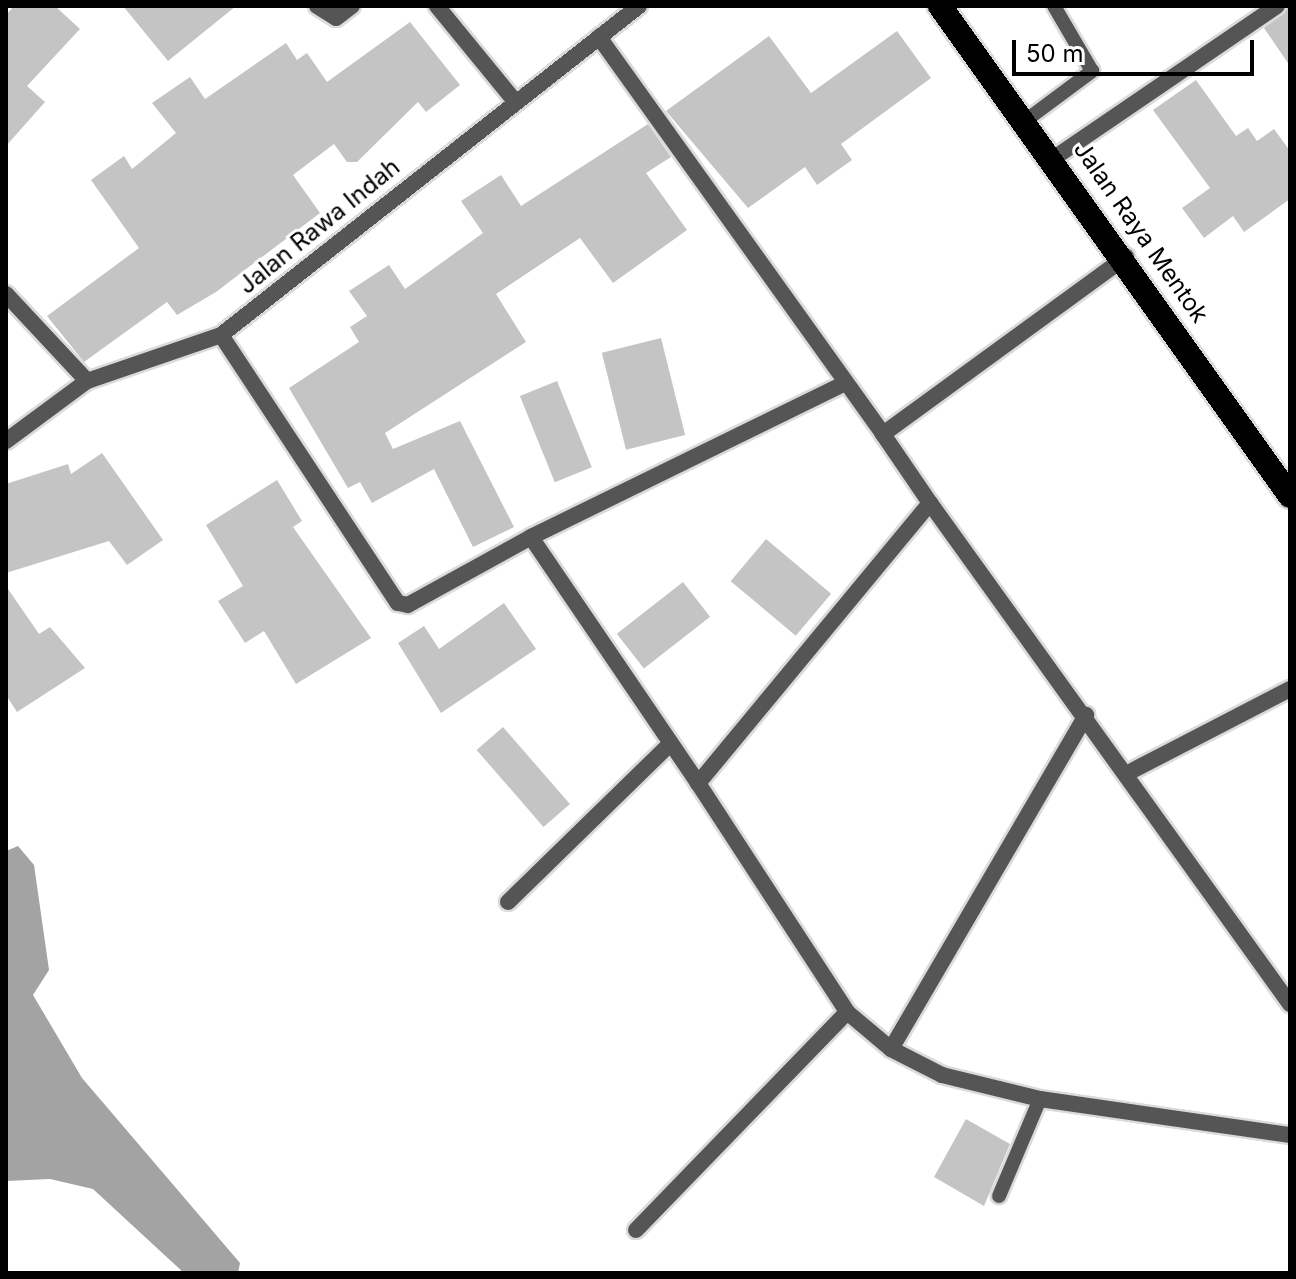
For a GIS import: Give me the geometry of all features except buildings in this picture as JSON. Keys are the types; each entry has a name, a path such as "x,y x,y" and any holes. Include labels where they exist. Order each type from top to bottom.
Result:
{"highway":[{"name":"Jalan Raya Mentok","path":"940,6 1126,257 1290,496"}],"street":[{"path":"317,6 336,18 352,6"},
{"path":"437,6 514,100"},
{"name":"Jalan Rawa Indah","path":"6,441 87,381 221,335 514,100 639,6"},
{"path":"1054,158 1277,6"},
{"path":"599,37 843,384 883,434 1086,715 1290,1004"},
{"path":"883,434 1126,257"},
{"path":"6,294 87,381"},
{"path":"221,335 398,603 408,605 531,537 843,384"},
{"path":"698,783 930,503"},
{"path":"531,537 698,783 847,1012 891,1049 942,1075 1040,1099 1290,1135"},
{"path":"1126,774 1290,689"},
{"path":"891,1049 1086,715"},
{"path":"508,902 670,744"},
{"path":"636,1230 847,1012"}],"lane":[{"path":"1025,121 1092,71 1054,6"},
{"path":"999,1196 1040,1099"}],"shaded area":[{"path":"18,846 34,865 49,970 33,995 82,1078 240,1263 238,1273 184,1273 93,1189 50,1179 6,1181 6,851"}]}
